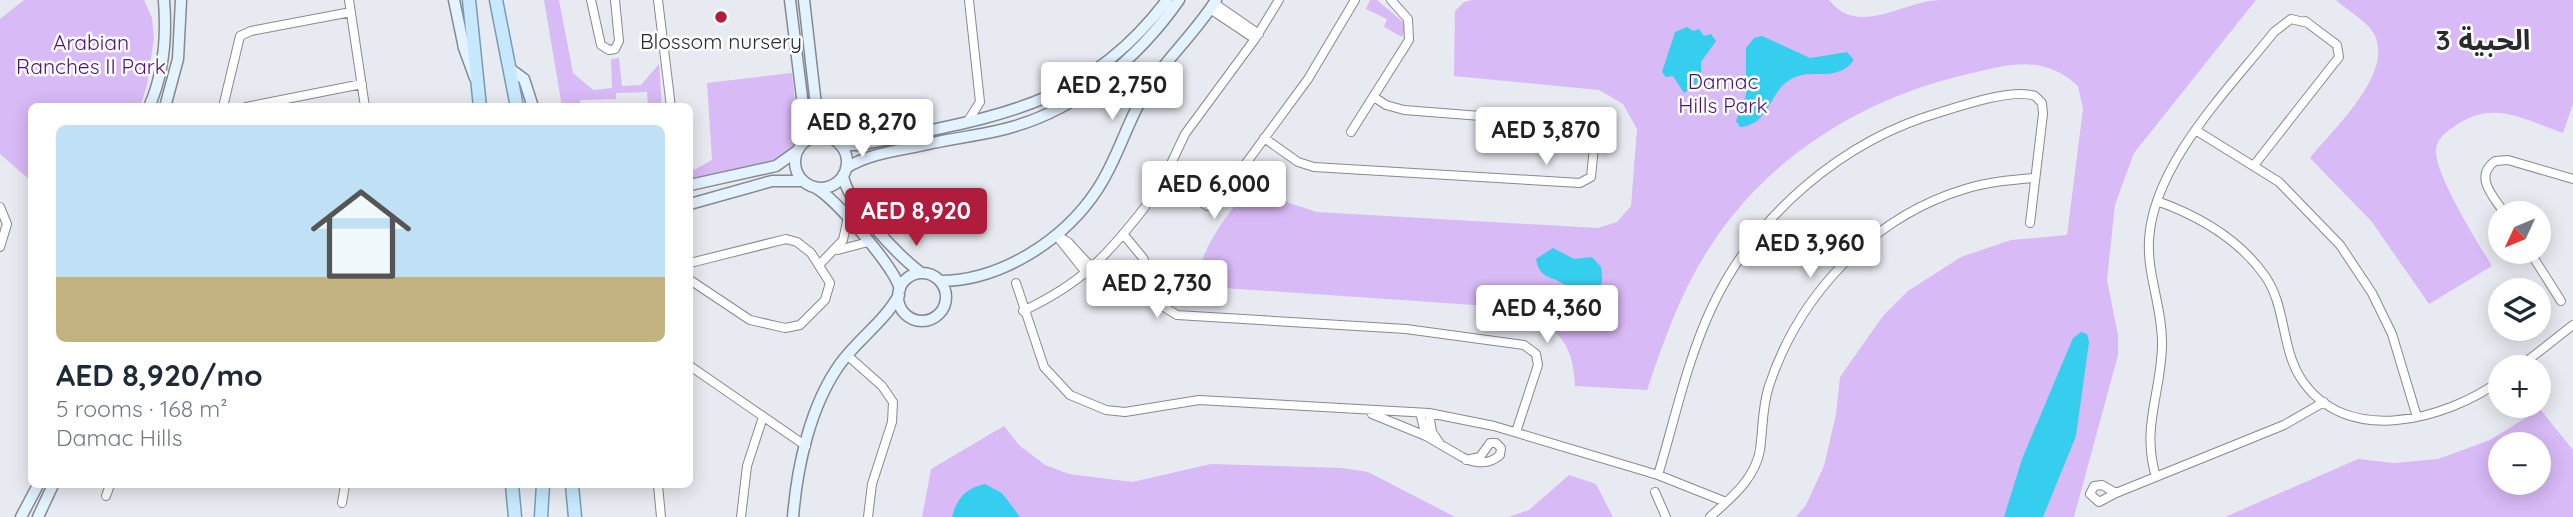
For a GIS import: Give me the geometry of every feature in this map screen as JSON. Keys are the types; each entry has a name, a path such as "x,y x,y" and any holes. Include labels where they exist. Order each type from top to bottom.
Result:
{"main road":[{"path":"469,0 480,103"},
{"path":"496,0 516,103"},
{"path":"512,488 515,517"},
{"path":"541,517 543,488"},
{"path":"572,488 575,517"}],"street":[{"path":"150,103 164,59 164,1 181,0 178,59 166,103"},
{"path":"349,0 364,103"},
{"path":"454,0 464,48 478,86"},
{"path":"592,0 601,45 609,50 615,49 619,41 615,0"},
{"path":"658,0 669,103"},
{"path":"790,0 805,122 796,170 803,181"},
{"path":"804,0 817,114 827,137"},
{"path":"968,121 980,102 969,0"},
{"path":"704,200 694,184 776,166 813,137 827,137 840,145 860,145 999,116 1046,99 1099,69 1136,37 1167,0"},
{"path":"816,188 832,186 845,171 876,156 1009,128 1059,107 1095,86 1127,59 1179,0"},
{"path":"1279,0 1257,36 1185,134 1172,162 1168,174 1198,200 1211,201 1222,196 1308,79 1355,0"},
{"path":"1351,132 1411,33 1408,19 1391,0"},
{"path":"940,281 966,280 1015,262 1056,235 1097,190 1144,95 1213,4 1257,36"},
{"path":"225,103 235,47 240,36 251,31 351,12"},
{"path":"2156,477 2148,430 2162,347 2149,239 2157,201 2176,158 2274,32 2278,23 2287,16 2299,16 2328,37 2334,54 2327,71 2255,164"},
{"path":"509,68 524,79 532,103"},
{"path":"266,103 362,84"},
{"path":"1658,475 1690,363 1712,307 1743,255 1782,209 1826,169 1878,138 1933,114 2016,94 2036,104 2042,120 2033,178 2030,223"},
{"path":"1264,138 1298,162 1314,167 1580,183 1591,177 1595,137 1585,124 1404,110 1386,105 1374,97"},
{"path":"980,102 999,116"},
{"path":"2197,131 2255,164 2308,208 2357,269 2392,334 2414,417"},
{"path":"840,145 846,188 921,273"},
{"path":"2497,201 2485,182 2486,170 2495,161 2508,160 2573,179"},
{"path":"1710,517 1747,481 1755,467 1768,390 1784,348 1807,307 1829,278 1881,231 1920,208 1965,189 2033,178"},
{"path":"693,203 772,181 803,181 829,196 895,276 903,310 911,318"},
{"path":"2157,201 2208,224 2257,265 2276,295 2295,367 2314,394 2324,402 2364,419 2398,420 2458,406 2488,388"},
{"path":"820,264 845,236 847,216 858,204"},
{"path":"0,207 7,224 0,245"},
{"path":"1023,311 1064,291 1090,271 1145,207"},
{"path":"0,214 4,226 0,245"},
{"path":"1124,234 1143,258 1168,311 1185,315 1428,331 1529,347 1536,354 1538,365 1516,432"},
{"path":"1056,235 1068,242 1090,271"},
{"path":"693,262 786,239 801,244 820,264 829,279 827,297 806,321 789,328 743,317 693,283"},
{"path":"832,253 851,244 868,242"},
{"path":"2538,264 2561,301"},
{"path":"793,517 797,482 806,446 825,389 847,355 885,317 912,275 932,275 940,281 946,299"},
{"path":"885,317 926,320 934,318 944,307 946,299 966,280"},
{"path":"1016,284 1036,349 1056,382 1070,395 1105,411 1125,412 1199,400 1425,413 1516,432 1658,475 1727,502"},
{"path":"2535,355 2573,325"},
{"path":"847,355 882,386 893,402 894,412 872,484 868,517"},
{"path":"693,368 806,446"},
{"path":"2309,409 2314,394"},
{"path":"2116,494 2284,425 2324,402"},
{"path":"1363,410 1426,436 1466,460"},
{"path":"1425,413 1426,436"},
{"path":"1425,413 1432,432 1443,447"},
{"path":"741,517 747,466 763,416"},
{"path":"21,517 36,488"},
{"path":"38,517 52,488"},
{"path":"106,496 109,488"},
{"path":"342,503 344,488"},
{"path":"658,488 661,517"},
{"path":"1655,492 1666,517"}],"green space":[{"name":"Arabian Ranches II Park","path":"24,0 144,0 152,18 154,38 147,85 141,103 28,103 28,178 0,154 0,19"},
{"path":"544,0 559,0 573,73 593,90 612,88 611,59 619,58 622,86 641,85 659,64 662,103 648,103 647,92 616,93 616,99 561,103"},
{"path":"1370,0 1377,0 1403,22 1406,30 1402,37 1384,27 1387,19 1366,9"},
{"name":"Damac Hills Park","path":"1829,0 1840,11 1867,17 1939,0 2256,0 2134,153 2115,205 2107,280 2118,335 2118,355 2074,517 1796,517 1806,505 1824,466 1836,414 1840,377 1883,316 1908,291 1961,257 2011,240 2067,235 2083,109 2078,86 2052,69 2026,64 2013,65 1930,84 1857,114 1792,157 1762,183 1735,212 1701,261 1675,315 1647,390 1575,386 1568,350 1550,328 1538,321 1489,306 1195,286 1210,242 1236,204 1257,180 1289,203 1317,212 1598,228 1617,222 1631,206 1637,129 1623,104 1599,90 1454,76 1455,11 1464,2"},
{"path":"2336,0 2573,0 2573,104 2563,133 2507,114 2480,114 2447,132 2438,142 2437,160 2442,175 2488,259 2488,264 2492,266 2429,304 2372,222 2310,158 2348,114 2371,79 2377,61 2378,44 2370,28"},
{"path":"792,73 799,137 785,161 693,183 693,170 712,160 707,83"},
{"path":"2525,418 2547,418 2573,450 2573,517 2225,517 2358,459 2394,463 2438,459 2488,441 2488,495 2551,495 2551,432 2503,432"},
{"path":"1004,426 1019,445 1045,465 1069,474 1132,482 1211,464 1342,468 1368,472 1455,517 922,517 931,469"},
{"path":"1569,475 1596,484 1613,517 1508,517 1529,510"}],"water":[{"path":"1687,27 1693,31 1699,29 1704,36 1711,34 1716,41 1701,62 1699,81 1684,93 1673,76 1666,77 1662,72 1675,32"},
{"path":"1762,36 1810,58 1847,52 1854,60 1840,71 1793,78 1779,90 1758,120 1740,127 1736,121 1746,95 1746,48 1754,38"},
{"path":"1553,248 1574,259 1592,257 1601,267 1600,288 1591,300 1586,303 1582,301 1564,284 1546,276 1540,270 1536,259"},
{"path":"2081,332 2087,334 2089,342 2076,436 2043,517 2004,517 2022,459 2073,338"},
{"path":"985,484 1002,493 1020,517 952,517 963,495"}],"place":[{"name":"Blossom nursery","path":"721,17"}],"district":[{"name":"الحبية 3","path":"2483,39"}]}
